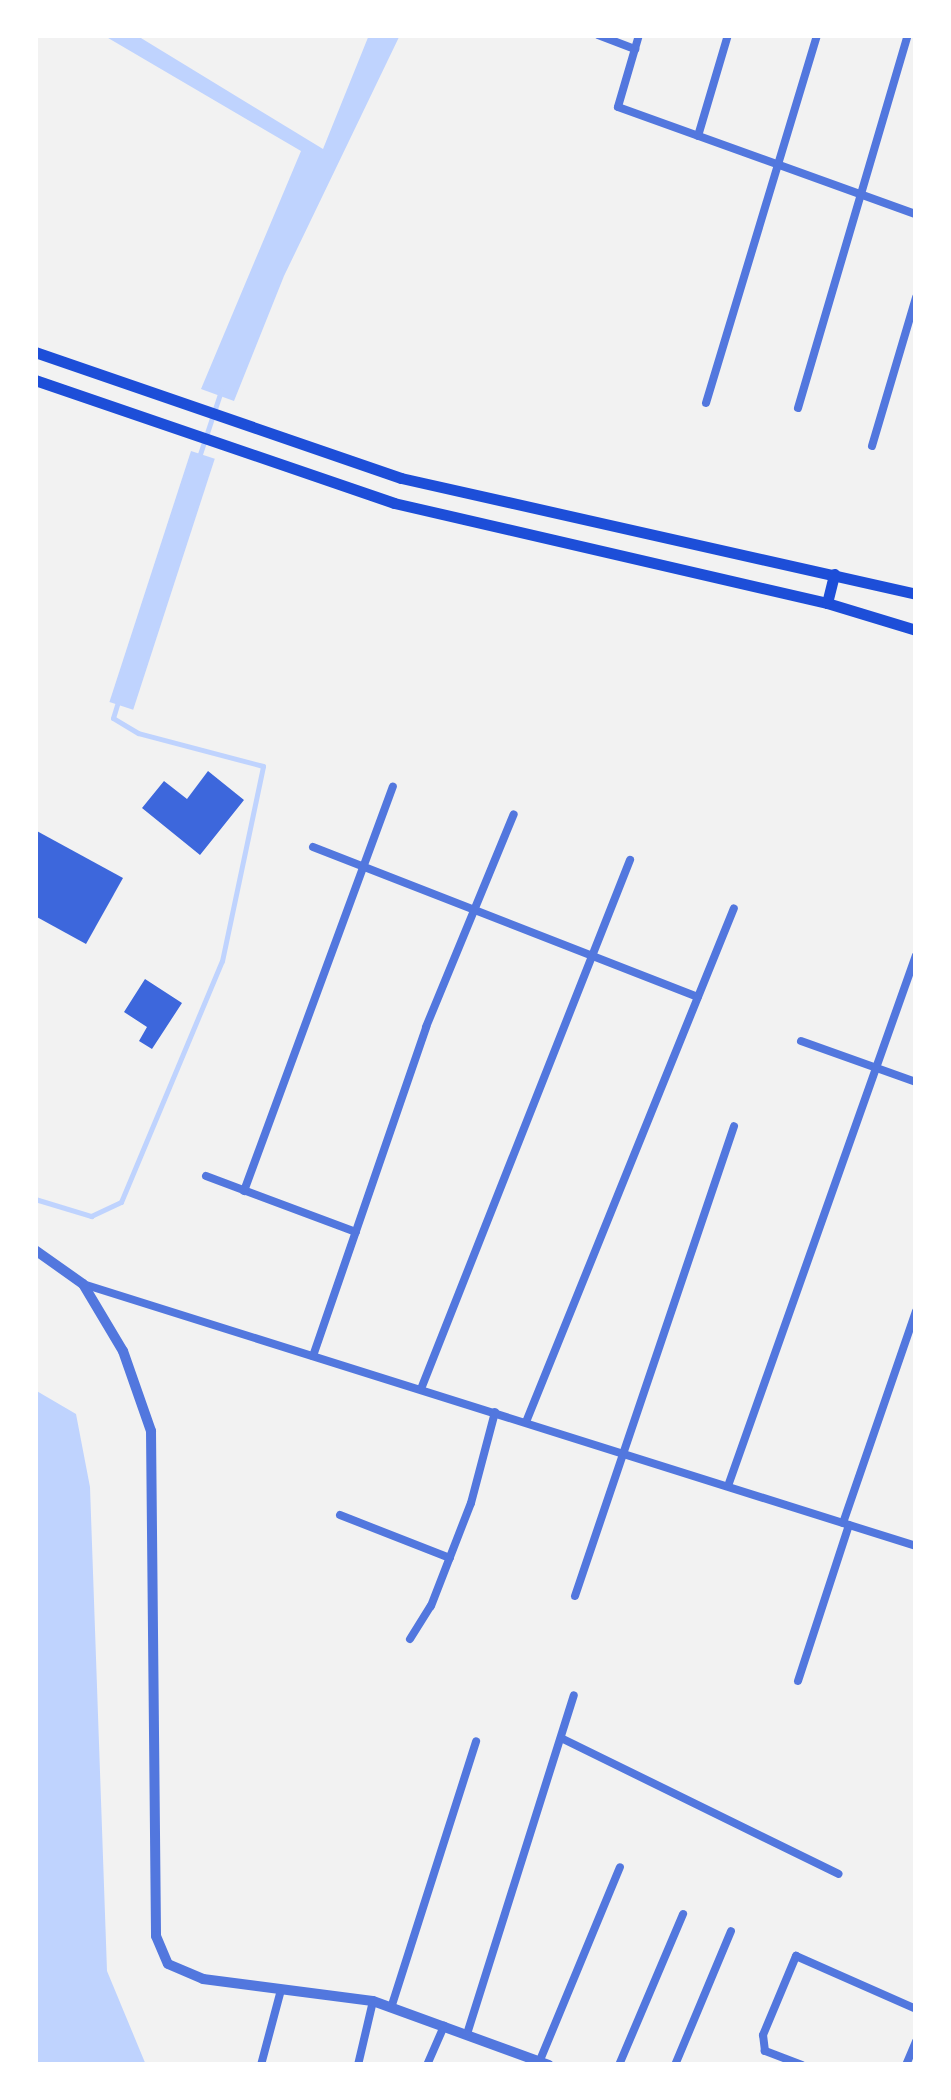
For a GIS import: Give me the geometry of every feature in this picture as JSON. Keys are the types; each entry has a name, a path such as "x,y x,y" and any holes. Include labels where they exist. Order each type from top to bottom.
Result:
{"main road":[{"path":"35,352 498,504 916,594"},
{"path":"35,380 394,503 827,603 916,630"},
{"path":"827,603 834,574"}],"street":[{"path":"598,35 635,48"},
{"path":"639,35 618,107 916,214"},
{"path":"698,136 728,35"},
{"path":"706,403 816,35"},
{"path":"798,408 908,35"},
{"path":"872,446 916,298"},
{"path":"244,1191 393,787"},
{"path":"313,1356 474,910 514,814"},
{"path":"313,847 698,997"},
{"path":"421,1389 630,860"},
{"path":"526,1422 734,908"},
{"path":"728,1486 916,955"},
{"path":"800,1041 916,1082"},
{"path":"576,1596 734,1126"},
{"path":"206,1176 356,1232"},
{"path":"35,1250 82,1284 916,1546"},
{"path":"82,1284 122,1351 150,1431 156,1936 168,1964 202,1979 373,2002 542,2064 620,1867"},
{"path":"798,1681 916,1311"},
{"path":"410,1640 450,1558 495,1412"},
{"path":"340,1515 450,1558"},
{"path":"467,2034 574,1695"},
{"path":"561,1738 840,1874"},
{"path":"391,2008 476,1741"},
{"path":"619,2065 683,1914"},
{"path":"675,2065 731,1931"},
{"path":"802,2065 765,2051 762,2034 796,1956 916,2010"},
{"path":"261,2065 281,1990"},
{"path":"358,2065 373,2002"},
{"path":"427,2065 444,2026"},
{"path":"906,2065 916,2040"}],"water":[{"path":"103,35 136,35 323,149 369,35 400,35 284,276 234,401 201,389 301,151"},
{"path":"191,451 215,459 133,710 109,702"},
{"path":"35,1390 76,1414 90,1487 107,1971 146,2065 35,2065"}],"building":[{"path":"208,771 244,800 200,855 142,808 164,781 187,799"},
{"path":"35,830 123,878 86,944 35,916"},
{"path":"145,979 182,1003 152,1049 139,1041 147,1027 124,1012"}],"waterway":[{"path":"199,457 221,391"},
{"path":"35,1199 91,1216 121,1202 222,961 263,766 138,733 113,718 117,705"}]}
